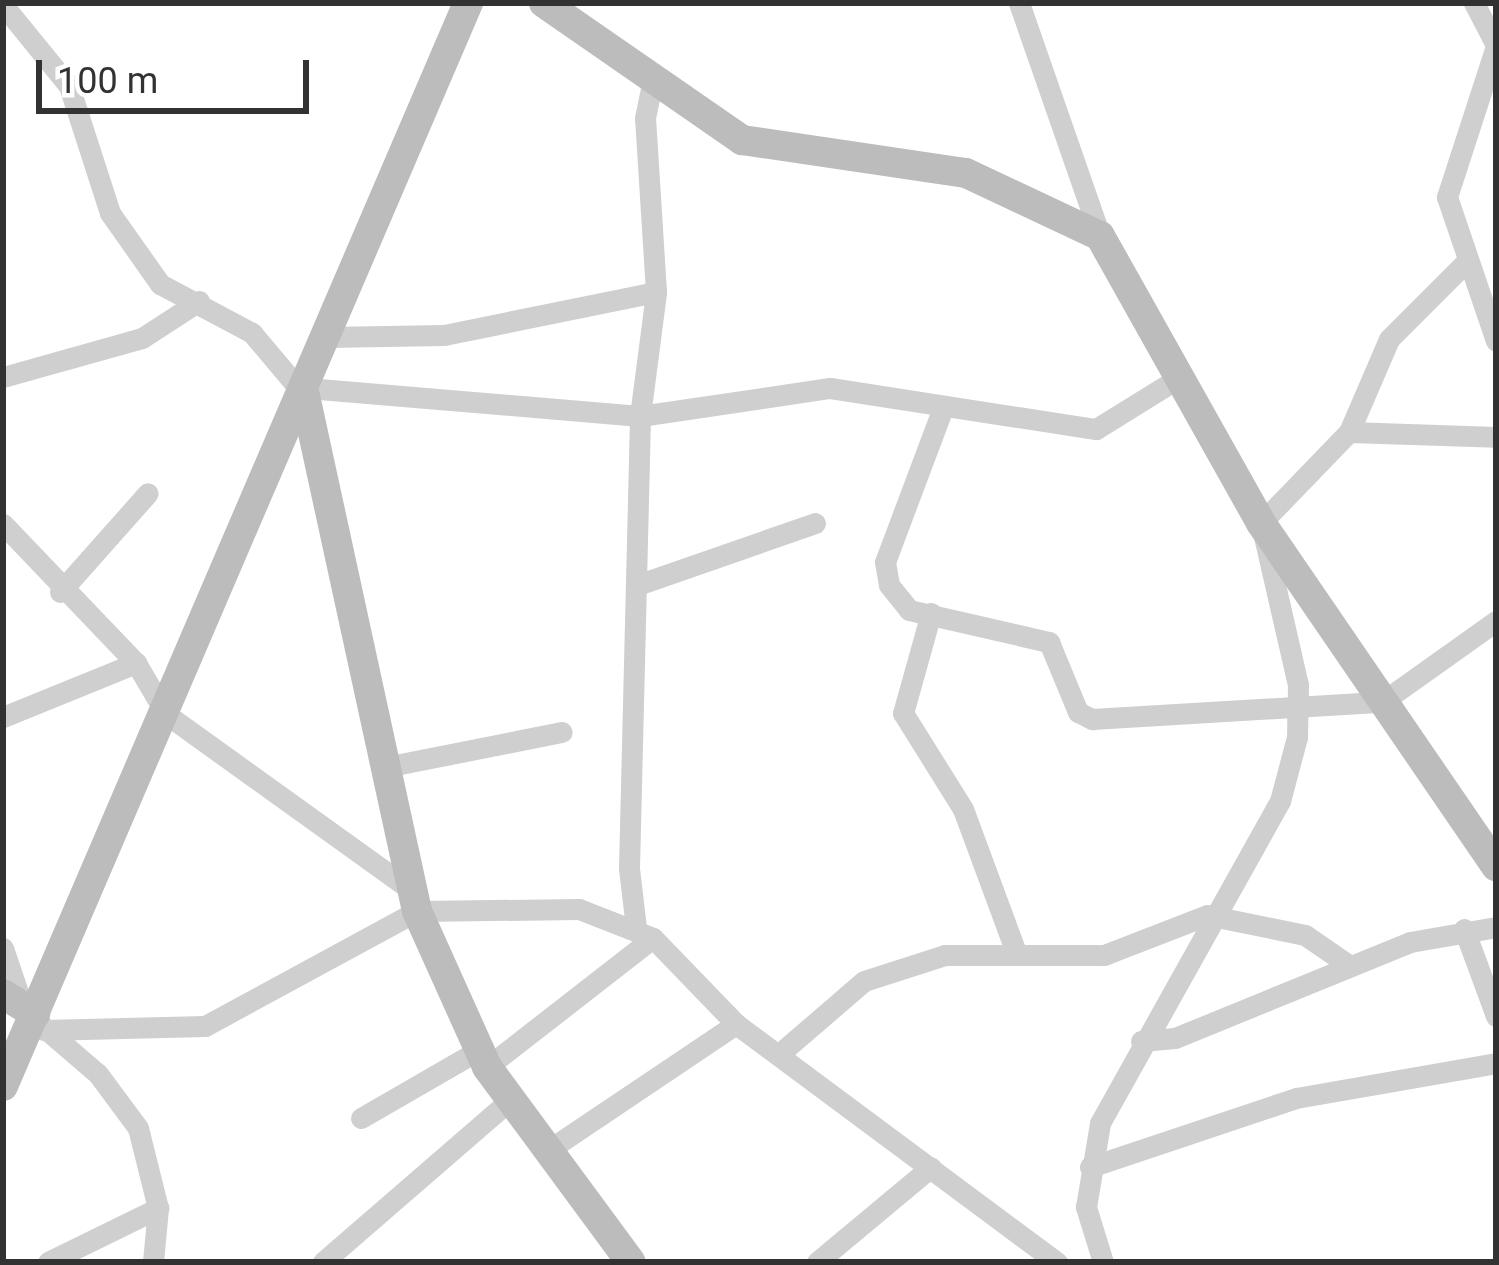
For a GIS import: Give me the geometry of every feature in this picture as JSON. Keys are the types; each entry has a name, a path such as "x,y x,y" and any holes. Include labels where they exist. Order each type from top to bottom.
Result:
{"street":[{"path":"3,1086 26,1011 166,713 468,3"},
{"path":"544,3 654,74 742,140 966,173 1100,236"},
{"path":"1019,3 1100,236 1262,523 1496,866"},
{"path":"1474,3 1496,45 1447,196 1462,265 1496,340"},
{"path":"3,5 69,86 123,235 174,297 199,301 252,333 306,392 415,901 483,1059 509,1101 631,1262"},
{"path":"645,933 628,868 643,583 640,416 656,292 646,118 654,74"},
{"path":"1262,523 1349,432 1389,339 1462,265"},
{"path":"327,337 444,335 656,292"},
{"path":"3,377 142,338 199,301"},
{"path":"306,392 640,416 830,388 941,413 1107,429 1180,377"},
{"path":"941,413 885,562 900,600 931,614 1049,642 1078,712 1092,719 1179,719 1299,698 1382,701 1496,621"},
{"path":"1349,432 1496,437"},
{"path":"60,592 148,494"},
{"path":"1103,1262 1086,1207 1090,1166 1141,1041 1207,915 1280,801 1299,698 1262,523"},
{"path":"3,524 60,592 136,664 166,713 415,901"},
{"path":"643,583 815,524"},
{"path":"1281,620 1319,604"},
{"path":"931,614 903,713 963,809 1016,952"},
{"path":"3,717 136,664"},
{"path":"385,767 562,732"},
{"path":"26,1011 205,1027 415,901 579,909 645,933 736,1024 1057,1262"},
{"path":"778,1054 864,981 902,964 1016,952 1104,955 1207,915 1305,935 1350,966"},
{"path":"1141,1041 1175,1039 1350,966 1464,928 1496,927"},
{"path":"1464,928 1496,1016"},
{"path":"362,1118 483,1059 645,933"},
{"path":"3,949 26,1011 123,1101 158,1208 153,1262"},
{"path":"547,1150 736,1024"},
{"path":"1090,1166 1296,1099 1496,1063"},
{"path":"323,1262 509,1101"},
{"path":"817,1262 932,1167"},
{"path":"48,1262 158,1208"}]}
